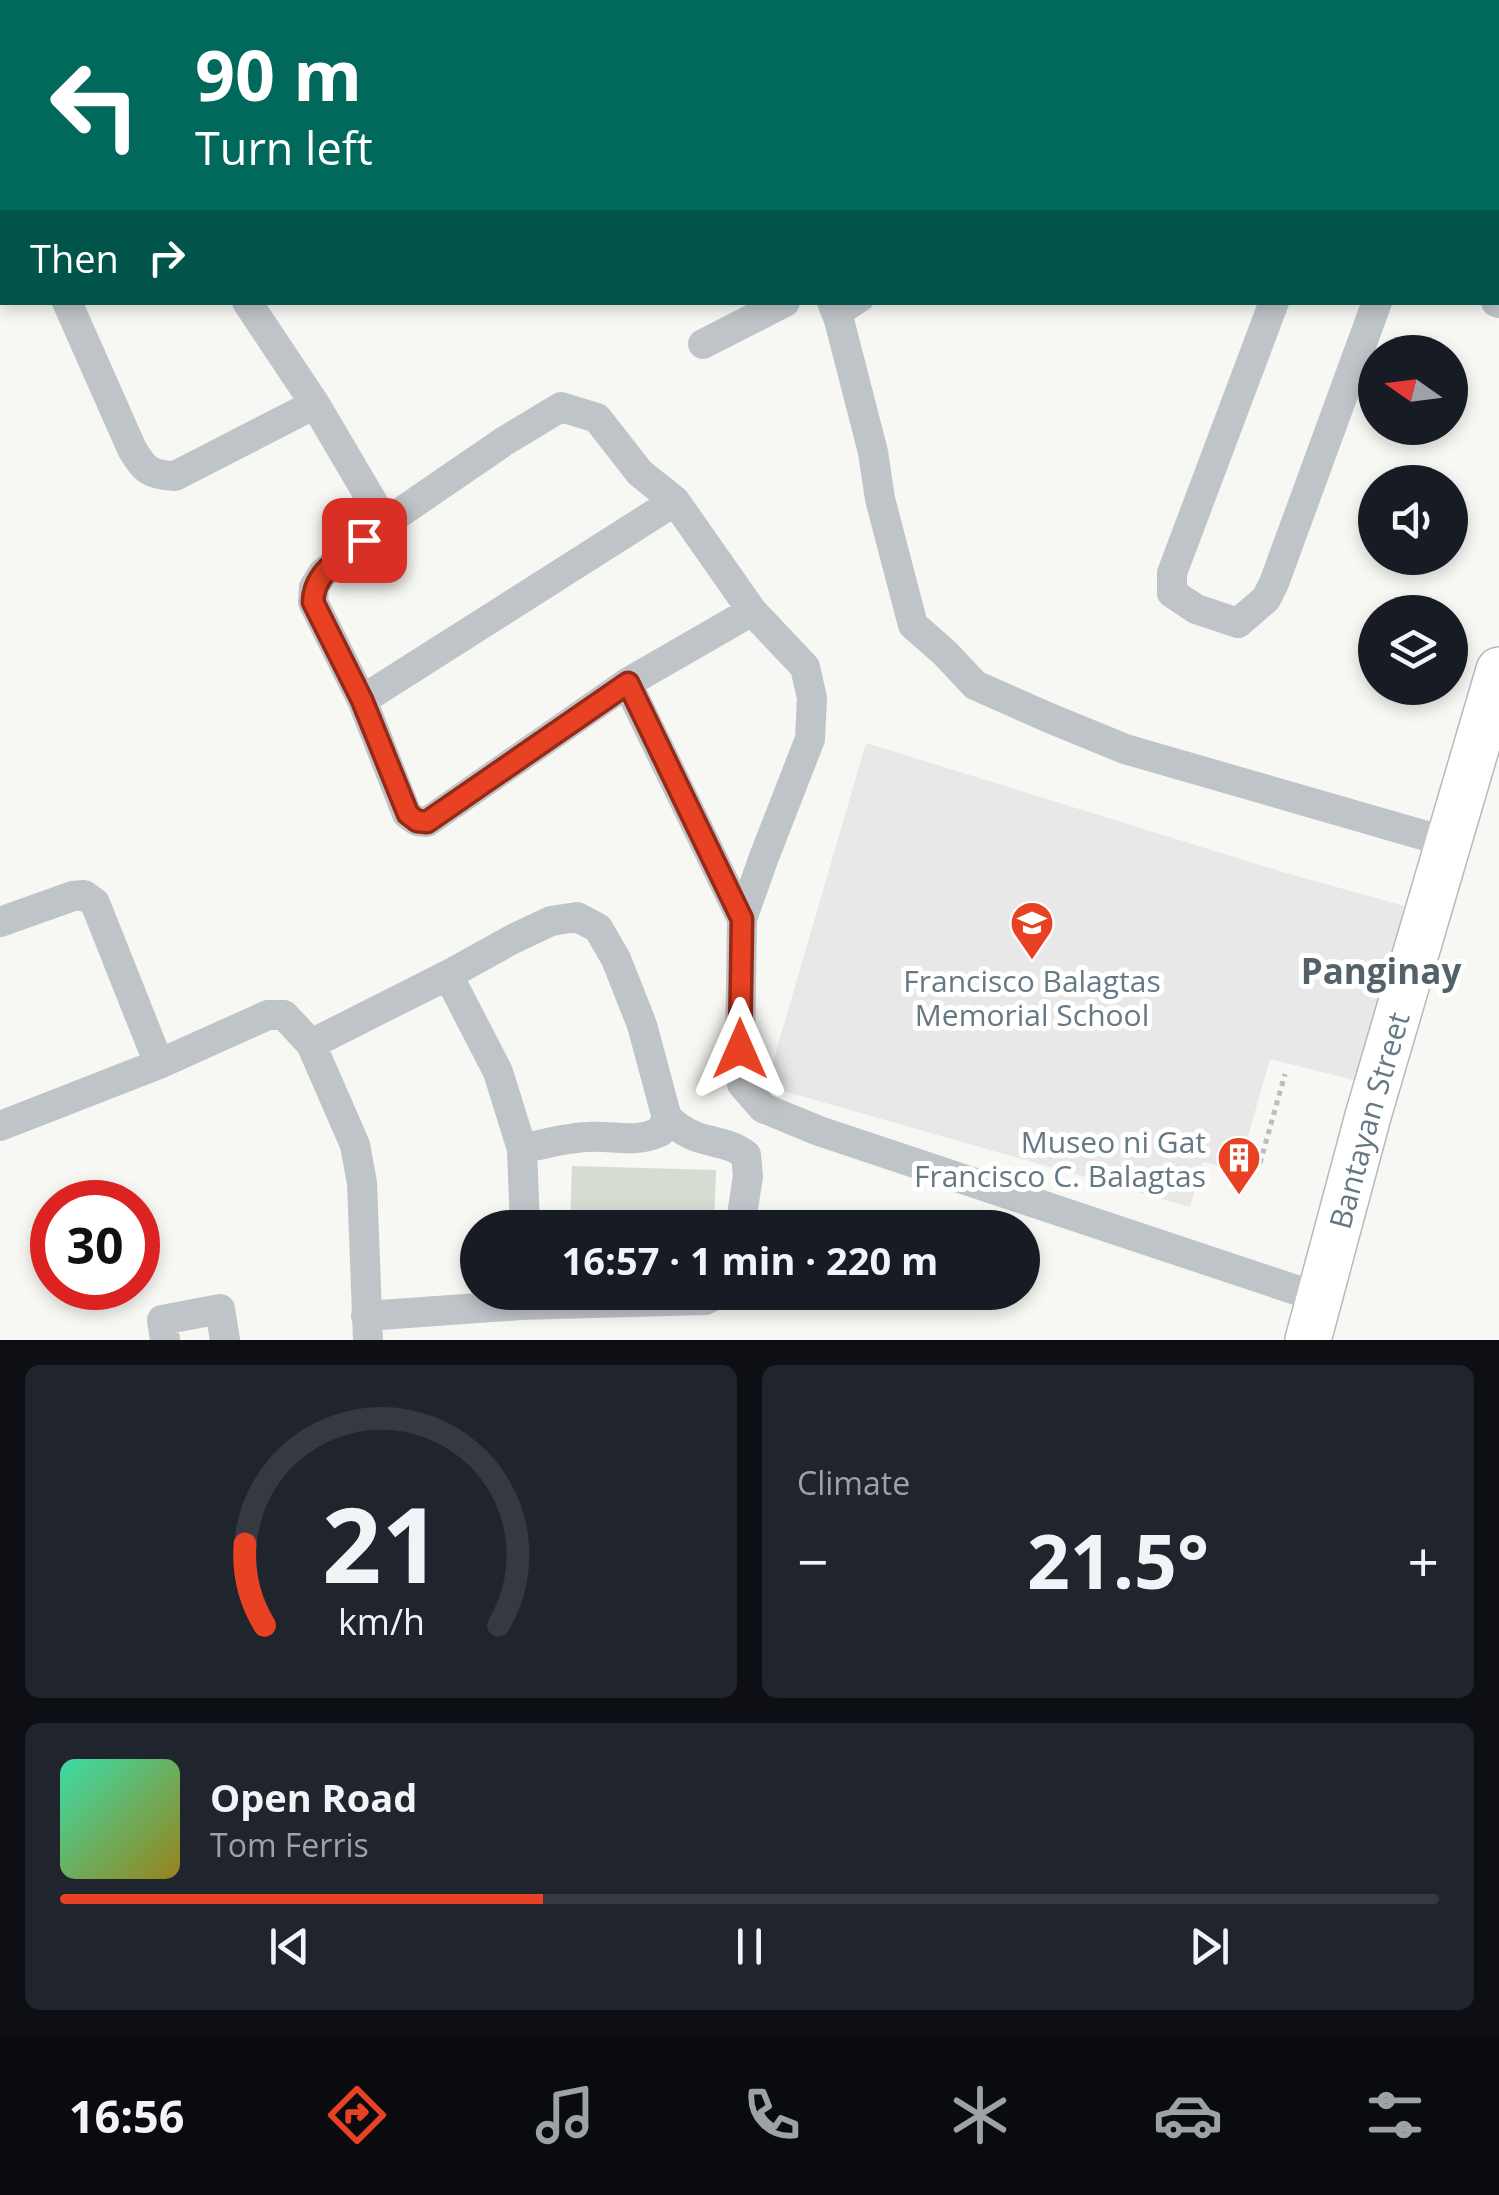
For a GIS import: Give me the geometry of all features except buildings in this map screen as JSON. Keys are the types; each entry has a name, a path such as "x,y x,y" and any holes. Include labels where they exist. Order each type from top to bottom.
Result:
{"main road":[{"name":"Bantayan Street","path":"1314,1319 1368,1116 1499,670"}],"street":[{"path":"68,305 132,449 142,466 157,475 175,476 315,404"},
{"path":"248,305 315,404 385,524"},
{"path":"702,344 779,305"},
{"path":"1273,305 1172,574 1172,593 1196,609 1238,622 1266,599 1274,584 1376,305"},
{"path":"835,311 873,452 880,499 912,625 976,685 1125,749 1447,842"},
{"path":"752,612 628,683 427,822 408,814 362,700 313,602 314,587 322,574 385,524 503,442 561,406 597,418 640,473 675,501 752,612 805,668 812,698 810,739 742,919 742,1084 763,1108 819,1132 1314,1319"},
{"path":"362,700 675,501"},
{"path":"628,683 742,919"},
{"path":"0,922 73,896 84,896 95,903 160,1064"},
{"path":"311,1044 550,921 577,917 598,928 616,959 642,1025 667,1118 680,1130 746,1155 748,1176 743,1210"},
{"path":"448,975 498,1072 522,1149 524,1210"},
{"path":"0,1126 160,1064 268,1015 284,1015 311,1044 354,1145 362,1184 367,1328 463,1310"},
{"path":"522,1149 589,1136 645,1138 660,1132 667,1118"},
{"path":"165,1340 162,1320 220,1309 225,1340"}],"path":[{"path":"1260,1163 1284,1074"}],"shaded area":[{"name":"Francisco Balagtas Memorial School","path":"866,743 1408,907 1354,1080 1270,1059 1238,1171 1203,1162 1190,1207 766,1086"},
{"path":"572,1166 716,1170 715,1210 571,1210"}],"place":[{"name":"Francisco Balagtas Memorial School","path":"1032,961"},
{"name":"Museo ni Gat Francisco C. Balagtas","path":"1239,1196"}],"district":[{"name":"Panginay","path":"1381,970"}],"route":[{"path":"364,540 322,574 314,587 313,602 362,700 408,814 427,822 628,683 742,919 740,1049"}]}
